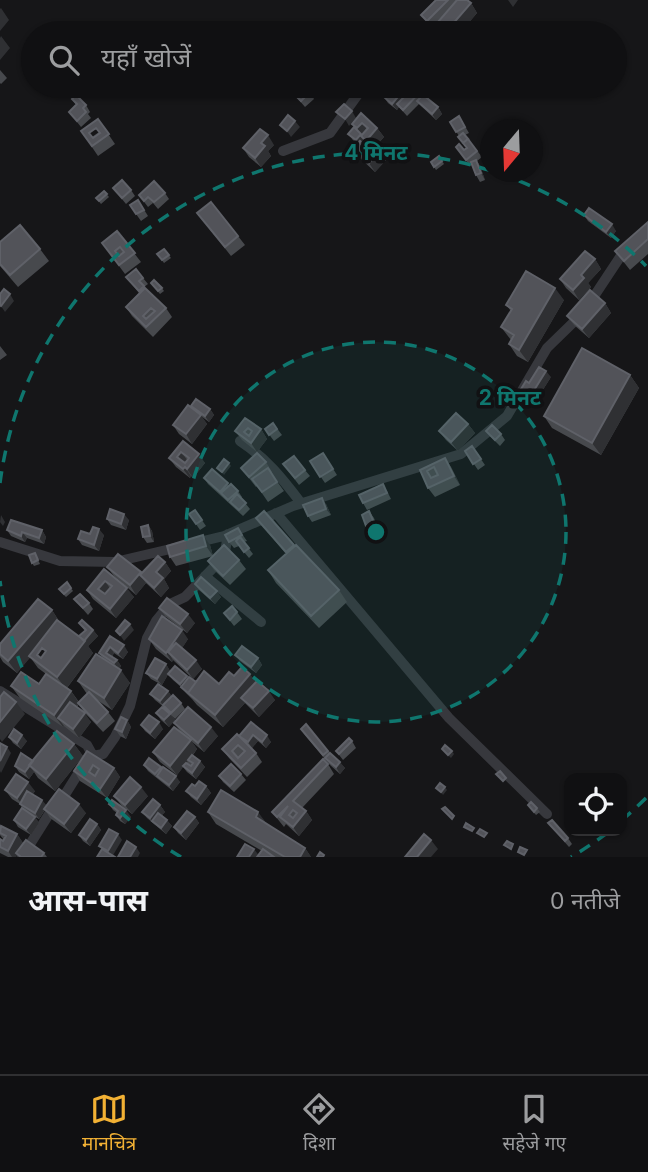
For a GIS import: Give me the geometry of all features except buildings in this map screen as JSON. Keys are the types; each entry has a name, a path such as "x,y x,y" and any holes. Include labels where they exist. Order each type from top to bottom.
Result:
{"street":[{"path":"283,151 330,133 355,98"},
{"path":"0,542 60,561 115,562 228,534 301,503 461,454 506,416 547,348 583,313 634,240"},
{"path":"240,441 260,453 274,467 301,503"},
{"path":"276,513 449,718 547,814"},
{"path":"22,857 81,769 93,756 103,754 115,737 130,706 147,638 156,621 170,604 185,597 225,552 228,534"},
{"path":"205,576 261,622"},
{"path":"0,691 86,745 93,756"}]}
